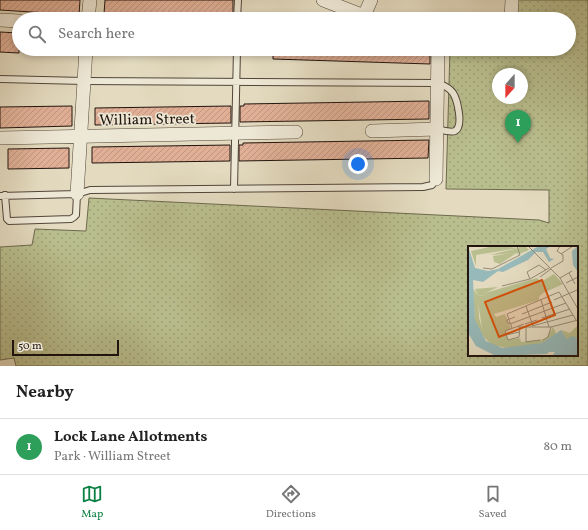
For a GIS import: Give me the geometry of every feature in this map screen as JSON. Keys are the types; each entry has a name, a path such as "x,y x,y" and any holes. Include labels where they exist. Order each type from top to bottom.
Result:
{"street":[{"path":"89,12 90,0"},
{"path":"323,0 355,12"},
{"path":"369,12 371,0"},
{"path":"511,12 512,0"},
{"path":"0,20 12,21"},
{"path":"77,194 86,56"},
{"path":"436,179 438,56"},
{"path":"372,131 437,129"},
{"name":"William Street","path":"0,138 296,132"}],"lane":[{"path":"237,12 238,0"},
{"path":"234,189 237,56"},
{"path":"0,79 84,81 438,82 447,86 453,93 459,110 459,127 453,132 437,129"},
{"path":"77,194 76,215 74,218 9,221 7,219 3,196 77,194 90,190 423,187 432,185 436,179"}],"green space":[{"path":"512,0 588,0 588,366 16,366 14,358 0,360 0,247 32,245 35,229 86,231 89,198 539,220 549,223 549,190 446,189 450,56 576,56 576,12 511,12"}],"building":[{"path":"0,0 80,0 79,12 32,12 0,10"},
{"path":"105,0 233,0 233,12 104,12"},
{"path":"0,32 12,33 12,53 0,52"},
{"path":"273,56 430,56 430,64 273,59"},
{"path":"429,101 429,119 240,122 240,106 244,106 244,104"},
{"path":"72,106 72,126 0,128 0,107"},
{"path":"231,106 231,123 95,125 95,108"},
{"path":"429,140 428,158 239,161 239,145 243,145 243,143"},
{"path":"230,145 230,161 92,163 92,147"},
{"path":"69,148 69,168 8,169 8,149"}],"place":[{"name":"Lock Lane Allotments","path":"518,143"}]}
